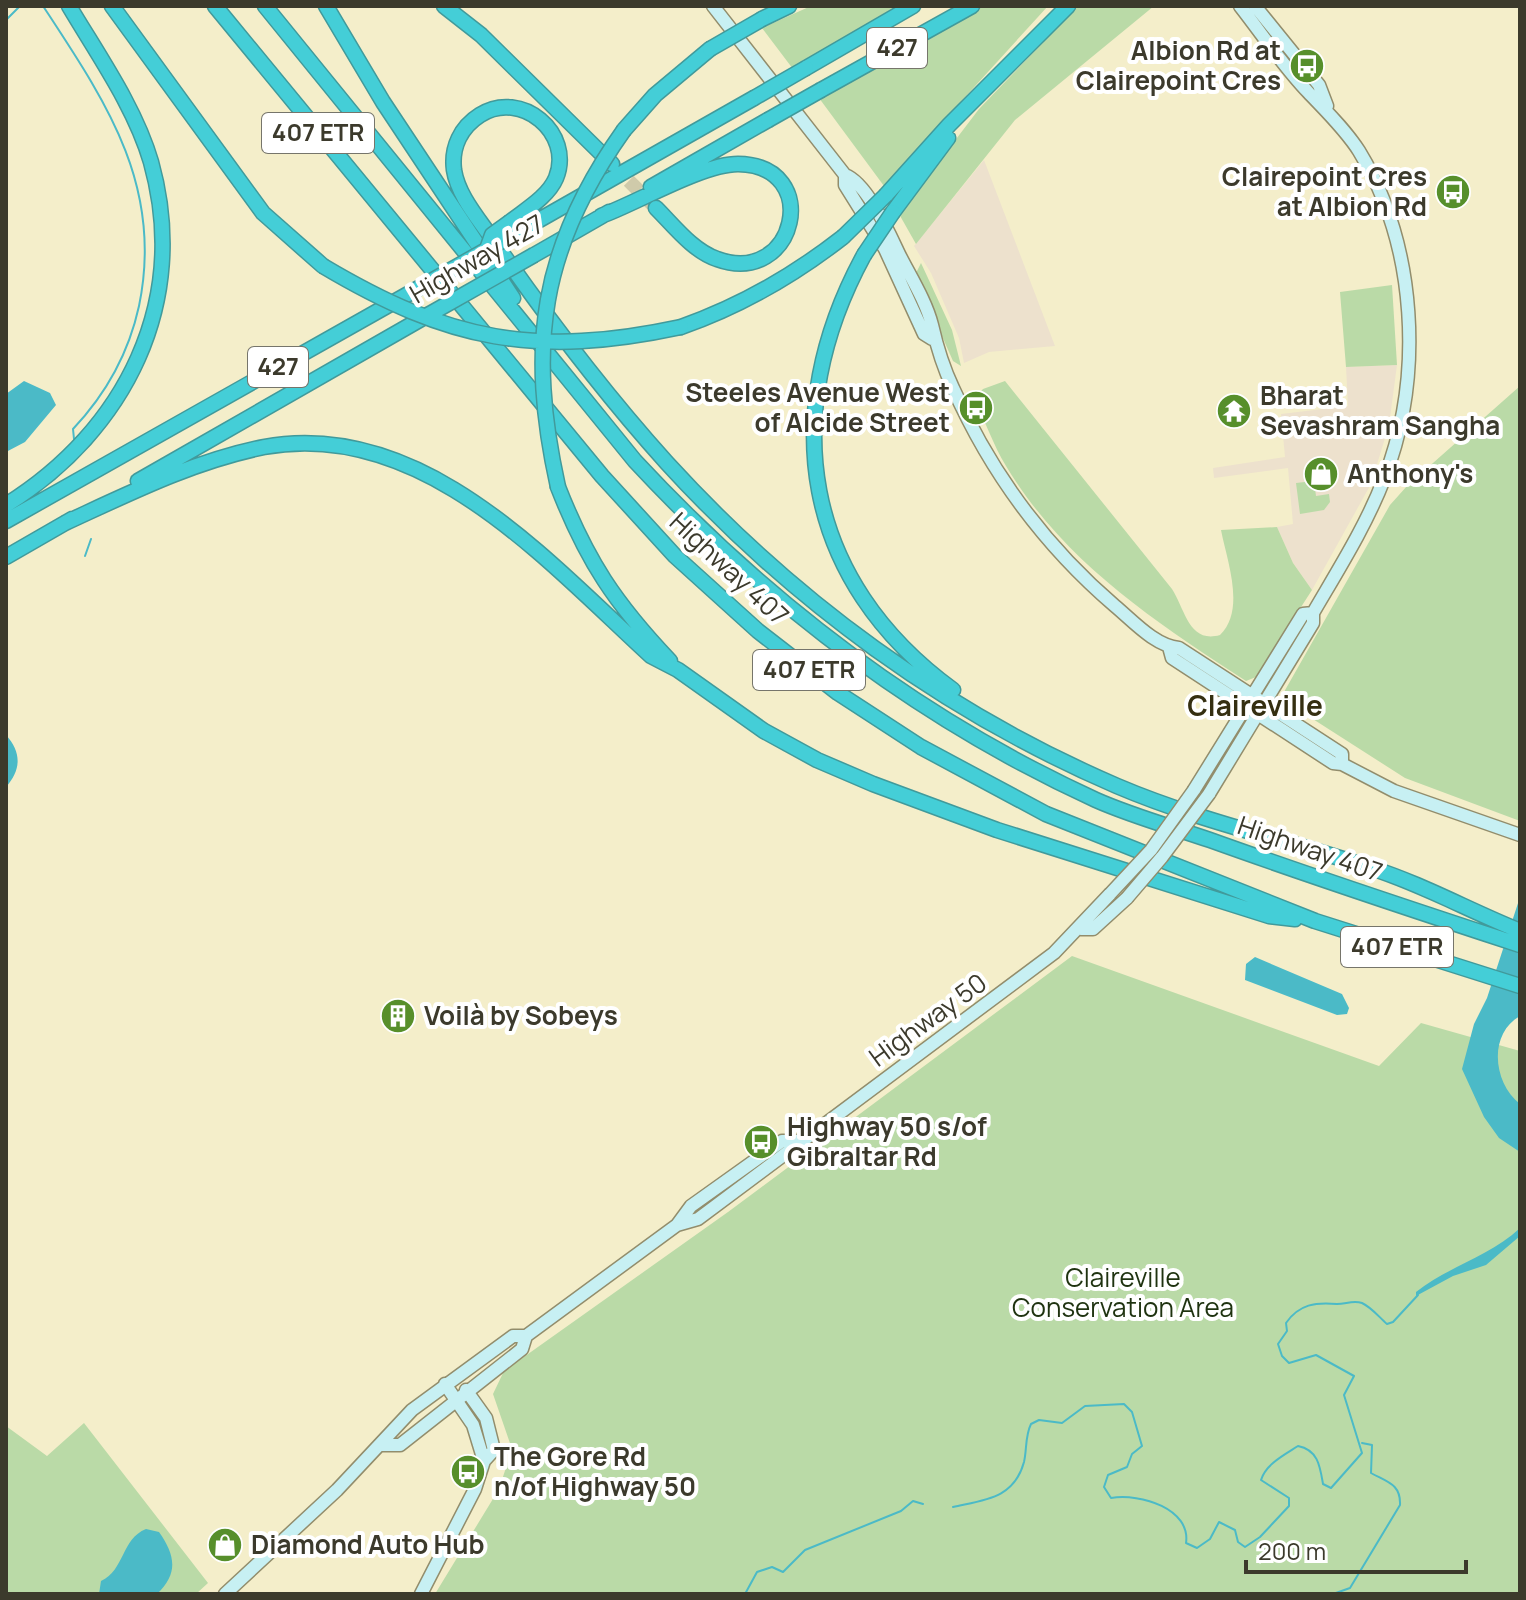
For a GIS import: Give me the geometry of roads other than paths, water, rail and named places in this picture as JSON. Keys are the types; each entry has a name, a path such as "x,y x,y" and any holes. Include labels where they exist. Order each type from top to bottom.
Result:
{"highway":[{"path":"6,505 60,467 119,396 147,339 159,295 163,249 160,207 150,160 129,110 69,6"},
{"path":"112,6 263,213 323,266 377,298 441,325 509,340 583,344 681,327 753,298 810,263 843,237 886,195 949,125 1068,6"},
{"name":"Highway 407","path":"215,6 602,476 675,556 758,631 838,693 921,747 1046,814 1315,921 1520,986"},
{"name":"Highway 407","path":"265,6 635,461 689,519 782,602 892,688 989,747 1098,801 1495,929 1520,945"},
{"path":"326,6 383,102 560,368"},
{"path":"444,6 481,35 612,164"},
{"path":"678,670 630,619 600,578 558,487 542,403 544,320 564,239 580,200 624,130 655,95 710,49 789,6"},
{"name":"Highway 427","path":"6,521 487,249 492,235 514,227 754,98 913,6"},
{"name":"Highway 427","path":"6,557 972,6"},
{"path":"977,99 893,212 843,293 824,346 816,398 814,452 821,496 834,544 858,591 895,639 1000,728"},
{"path":"514,227 555,179 559,161 552,131 542,121 528,110 501,108 474,119 454,148 455,172 464,196 523,283 620,412 712,512 838,624 981,719 1057,758 1164,804 1377,869 1495,929 1520,931"},
{"path":"601,216 703,172 734,164 757,165 775,177 787,191 792,209 790,231 775,250 758,259 735,263 716,259 695,246 656,208"},
{"path":"65,523 189,467 229,456 267,447 352,448 434,475 486,511 651,656 678,670 764,731 817,760 997,830 1269,916 1315,921"}],"main road":[{"path":"713,6 845,175 845,185 885,249 924,334 932,339 972,426 1011,492 1084,577 1141,628 1169,647 1179,648 1333,763 1342,764 1394,791 1520,835"},
{"path":"1240,6 1358,149 1390,222 1407,301 1408,359 1398,432 1384,479 1313,613 1303,614 1255,705"},
{"path":"1255,6 1319,85 1331,116"},
{"name":"Highway 50","path":"225,1594 382,1445 399,1421 445,1384 513,1336 526,1336 677,1225 698,1219 790,1153 798,1141 1043,962 1081,929 1084,920 1158,840 1255,705"},
{"name":"Highway 50","path":"1081,929 1093,929 1127,898 1170,847 1209,794 1255,705"},
{"name":"Highway 50","path":"382,1445 400,1445 466,1390 522,1349 526,1336"},
{"path":"445,1384 473,1425 484,1461"},
{"path":"421,1594 475,1489 484,1461 494,1450 492,1433 482,1411 466,1390"}],"water":[{"path":"24,381 50,393 56,405 25,442 6,452 6,394"},
{"path":"6,735 15,748 18,761 15,774 6,787"},
{"path":"1520,897 1520,1016 1503,1034 1498,1059 1504,1084 1520,1104 1520,1152 1499,1138 1484,1117 1462,1069 1474,1024 1487,998"},
{"path":"1255,957 1342,994 1349,1008 1347,1014 1337,1015 1245,980 1246,964"},
{"path":"1520,1228 1520,1236 1486,1265 1453,1276 1416,1296 1416,1292 1429,1283 1495,1247"},
{"path":"146,1529 159,1532 169,1548 172,1571 164,1586 157,1594 99,1594 101,1581 115,1570 132,1540"}],"waterway":[{"path":"6,20 20,6"},
{"path":"43,6 108,111 136,184 143,222 145,263 135,323 115,372 73,429 74,439"},
{"path":"85,556 91,539"},
{"path":"953,1507 996,1496 1013,1484 1024,1462 1031,1424 1039,1420 1062,1423 1085,1406 1124,1404 1132,1412 1142,1446 1132,1454 1127,1467 1108,1475 1104,1487 1111,1498 1136,1498 1162,1506 1181,1521 1186,1543 1197,1548 1210,1539 1219,1522 1235,1530 1238,1542 1245,1547 1260,1537 1289,1506 1289,1498 1261,1480 1276,1460 1298,1446 1305,1448 1317,1460 1323,1484 1331,1488 1362,1453 1344,1395 1354,1376 1316,1355 1289,1363 1282,1356 1278,1344 1287,1331 1286,1323 1296,1312 1308,1306 1356,1302 1369,1307 1387,1324 1393,1322 1418,1295"},
{"path":"1333,1594 1350,1588 1400,1505 1395,1488 1371,1473 1372,1445 1362,1443"},
{"path":"745,1594 757,1572 772,1567 783,1572 805,1550 901,1511 913,1501 923,1504"}],"tunnel":[{"path":"614,166 656,208"}],"place":[{"name":"Albion Rd at Clairepoint Cres","path":"1307,66"},
{"name":"Clairepoint Cres at Albion Rd","path":"1453,192"},
{"name":"Steeles Avenue West of Alcide Street","path":"976,408"},
{"name":"Bharat Sevashram Sangha","path":"1234,411"},
{"name":"Anthony's","path":"1321,474"},
{"name":"Voilà by Sobeys","path":"398,1016"},
{"name":"Highway 50 s/of Gibraltar Rd","path":"761,1142"},
{"name":"The Gore Rd n/of Highway 50","path":"468,1472"},
{"name":"Diamond Auto Hub","path":"225,1545"}],"district":[{"name":"Claireville","path":"1255,706"}],"park label":[{"name":"Claireville Conservation Area","path":"1123,1293"}]}
